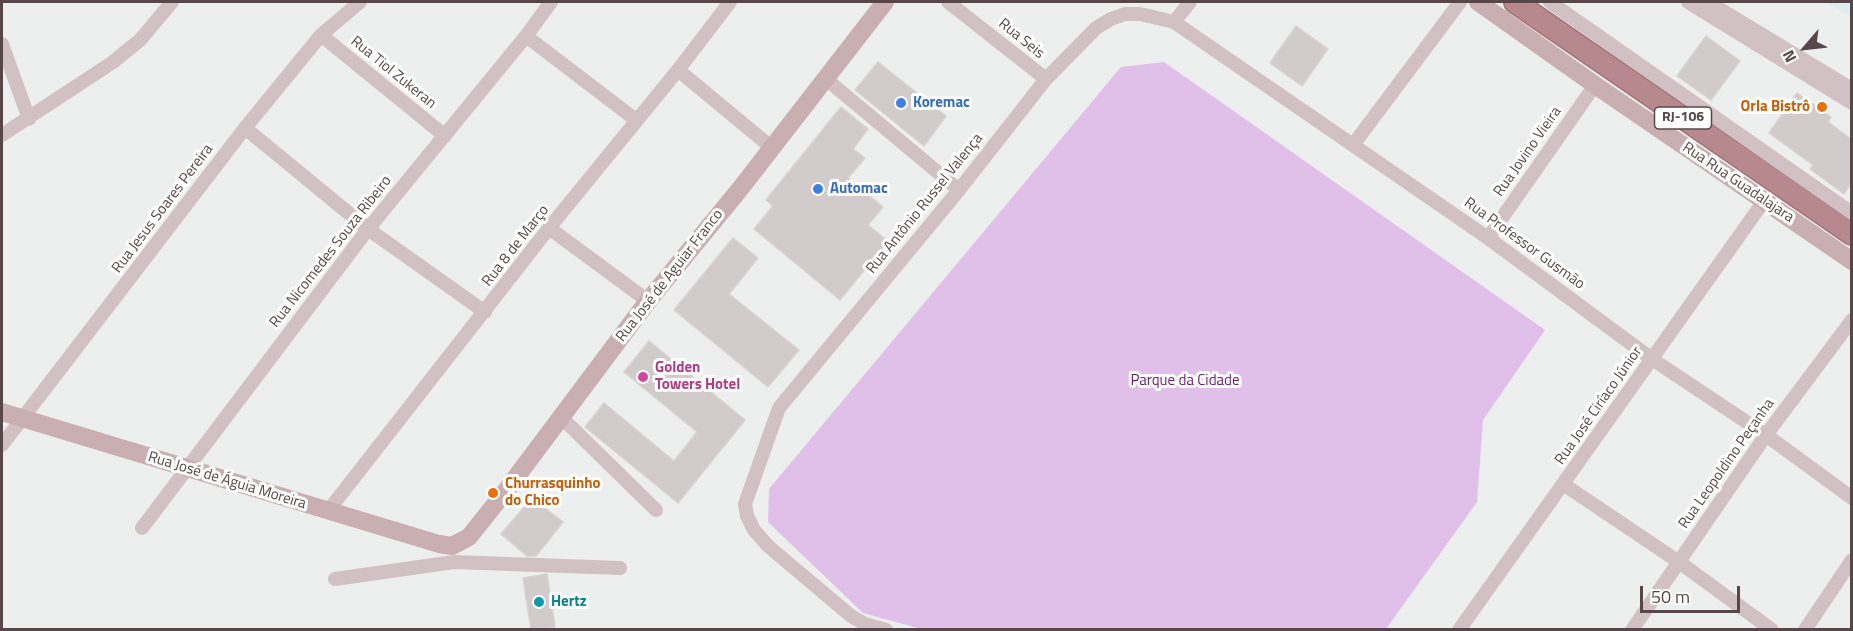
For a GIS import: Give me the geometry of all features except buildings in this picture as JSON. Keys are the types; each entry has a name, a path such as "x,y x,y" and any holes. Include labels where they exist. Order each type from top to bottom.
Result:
{"highway":[{"name":"RJ-106","path":"1515,2 1851,234"}],"main road":[{"name":"Rua José de Aguiar Franco","path":"453,554 469,537 648,301 740,189 885,2"},
{"name":"Rua Rua Guadalajara","path":"1478,2 1851,261"},
{"name":"Rua José de Águia Moreira","path":"2,412 439,544 453,554"}],"street":[{"path":"2,135 113,62 140,40 171,2"},
{"name":"Rua Jesus Soares Pereira","path":"2,445 245,128 321,35 360,2"},
{"name":"Rua Nicomedes Souza Ribeiro","path":"142,528 368,229 526,36 551,2"},
{"name":"Rua 8 de Março","path":"328,511 549,228 678,70 730,2"},
{"name":"Rua Seis","path":"948,2 1046,79"},
{"path":"1174,22 1190,2"},
{"path":"1353,145 1460,2"},
{"path":"1550,2 1851,213"},
{"path":"1688,2 1851,104"},
{"path":"1708,2 1851,89"},
{"name":"Rua Antônio Russel Valença","path":"886,630 865,624 851,616 768,546 754,530 747,516 745,504 779,408 1046,79 1096,28 1125,14 1140,14 1174,22"},
{"name":"Rua Professor Gusmão","path":"1174,22 1488,238 1652,358 1766,435 1851,498"},
{"name":"Rua Tiol Zukeran","path":"321,35 445,136"},
{"path":"526,36 636,120"},
{"path":"2,44 29,119"},
{"path":"678,70 771,147"},
{"path":"826,79 958,190"},
{"name":"Rua Jovino Vieira","path":"1488,238 1595,85"},
{"path":"245,128 368,229 485,312"},
{"name":"Rua José Ciríaco Júnior","path":"1459,630 1764,201"},
{"path":"549,228 648,301"},
{"name":"Rua Leopoldino Peçanha","path":"1632,630 1766,435 1851,320"},
{"path":"561,417 657,510"},
{"path":"1563,484 1679,562 1772,630"},
{"path":"335,579 453,554 620,568"},
{"path":"1805,630 1851,560"}],"green space":[{"name":"Parque da Cidade","path":"1164,62 1545,330 1483,420 1477,502 1386,629 925,630 863,613 768,522 769,489 1121,67"}],"sand":[{"path":"1826,2 1851,2 1851,17"}],"place":[{"name":"Koremac","path":"901,103"},
{"name":"Orla Bistrô","path":"1822,107"},
{"name":"Automac","path":"818,189"},
{"name":"Golden Towers Hotel","path":"643,377"},
{"name":"Churrasquinho do Chico","path":"493,493"},
{"name":"Hertz","path":"539,602"}]}
